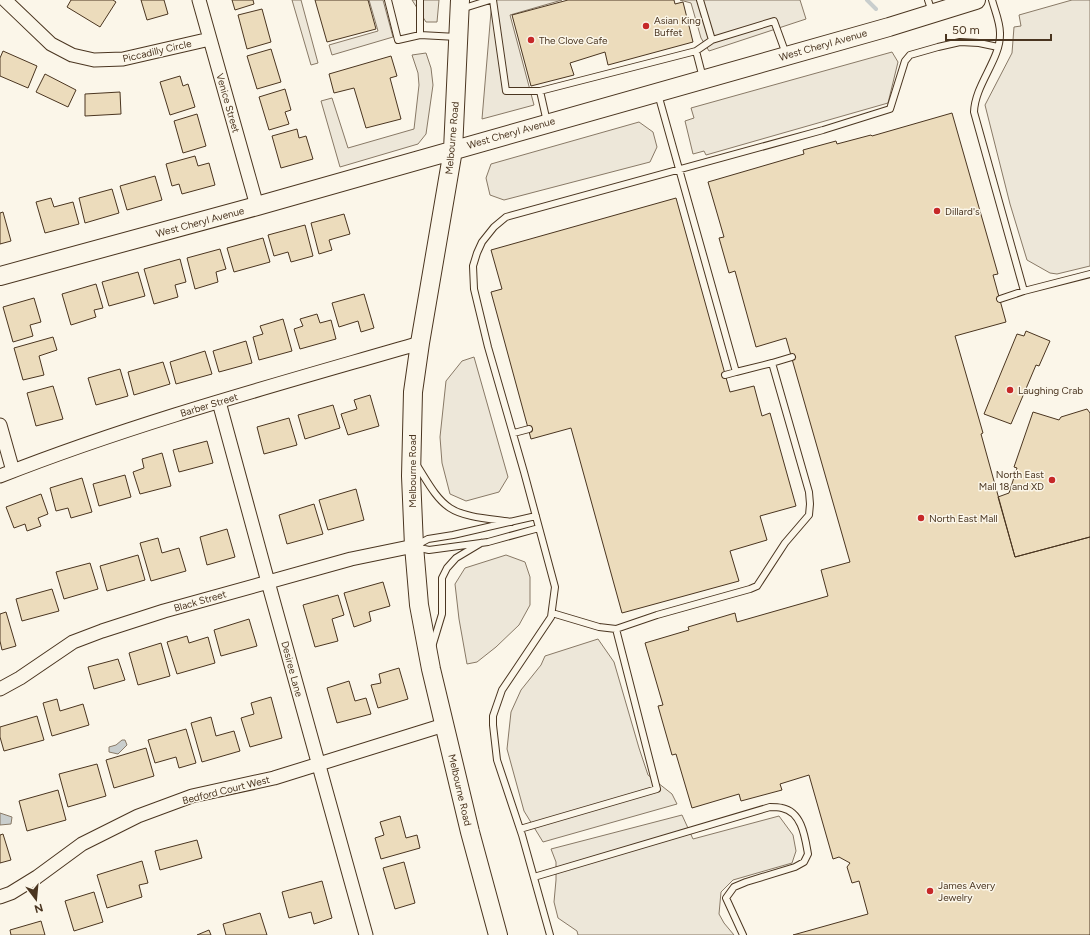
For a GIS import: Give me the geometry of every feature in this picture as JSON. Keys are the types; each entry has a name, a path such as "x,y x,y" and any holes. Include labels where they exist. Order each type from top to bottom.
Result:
{"street":[{"name":"Piccadilly Circle","path":"5,0 51,44 72,55 94,60 123,59 210,39"},
{"name":"Venice Street","path":"199,0 257,206"},
{"name":"West Cheryl Avenue","path":"0,276 257,206 787,55 930,7 976,0"},
{"name":"Melbourne Road","path":"460,4 453,150 420,343 414,392 411,476 414,546 419,605 429,658 470,832 498,935"},
{"name":"Barber Street","path":"0,476 126,431 420,343"},
{"name":"Desiree Lane","path":"219,402 366,935"},
{"path":"0,425 13,471"},
{"name":"Black Street","path":"0,689 20,678 73,642 94,634 164,611 351,559 414,546"},
{"name":"Bedford Court West","path":"0,897 11,893 37,877 82,844 138,816 192,796 274,778 444,725"}],"lane":[{"path":"388,0 398,40 420,35 459,37"},
{"path":"420,0 420,35"},
{"path":"460,4 491,0 506,91 540,91 696,51 712,40 774,21 787,55"},
{"path":"700,0 712,40"},
{"path":"992,0 1000,34 998,47 974,102 974,112 1024,291"},
{"path":"550,935 520,829 497,760 493,731 493,716 502,690 551,617 555,587 514,433 488,347 474,289 473,266 482,242 494,227 506,217 890,110 905,61 910,55 960,42 979,43 998,47"},
{"path":"696,51 704,79"},
{"path":"540,91 548,123"},
{"path":"658,92 736,372"},
{"path":"1000,299 1024,291 1090,274"},
{"path":"725,375 792,357"},
{"path":"552,613 599,627 616,629 657,615 757,586 786,543 810,515 809,492 772,363"},
{"path":"514,433 528,429"},
{"path":"412,456 439,498 450,508 473,516 511,522"},
{"path":"414,546 428,539 453,535 536,516"},
{"path":"414,546 429,550 481,543 539,528"},
{"path":"429,658 442,614 442,578 447,568 456,558 481,543"},
{"path":"520,829 657,789 616,629"},
{"path":"534,877 770,807 783,808 796,814 800,823 808,854 804,862 795,867 734,887 726,898 743,935"}],"shaded area":[{"path":"292,0 301,0 318,63 311,65"},
{"path":"369,0 383,0 393,37 332,55 329,45 378,31"},
{"path":"412,0 439,0 437,22 426,22"},
{"path":"492,0 562,0 510,15 534,105 482,119"},
{"path":"680,0 800,0 806,19 709,51 701,38 691,3"},
{"path":"1072,0 1090,0 1090,266 1057,274 1050,273 1027,260 1010,204 985,105 1012,53 1014,27 1021,26 1019,15"},
{"path":"892,52 898,62 888,103 706,155 704,151 693,154 685,121 694,118 691,108"},
{"path":"426,53 431,68 433,85 426,134 418,144 340,167 321,101 332,98 348,148 414,129 419,85 418,73 412,55"},
{"path":"639,122 653,132 657,147 650,162 504,200 490,195 486,178 491,164"},
{"path":"474,357 508,477 499,492 466,501 450,494 442,463 440,437 446,381 462,361"},
{"path":"506,555 525,562 530,577 530,605 519,625 496,647 477,662 467,664 459,619 455,584 465,568"},
{"path":"598,639 614,662 648,775 672,794 677,804 543,842 524,811 507,749 511,712 521,690 541,665 545,656"},
{"path":"122,740 125,740 127,745 118,754 109,752 109,747 116,745"},
{"path":"0,813 12,817 11,824 0,825"},
{"path":"682,815 693,839 779,816 793,835 796,851 792,863 733,880 721,892 719,914 734,935 578,935 577,931 558,918 554,902 556,862 551,849"}],"building":[{"path":"71,0 113,0 116,2 100,27 67,7"},
{"path":"141,0 164,0 168,14 147,20"},
{"path":"232,0 253,0 254,4 235,10"},
{"path":"315,0 368,0 376,29 327,42"},
{"path":"568,0 674,0 675,4 683,2 693,42 608,65 605,52 570,63 574,75 531,86 512,15"},
{"path":"262,9 271,42 247,49 238,15"},
{"path":"271,49 281,82 257,89 247,56"},
{"path":"3,51 37,66 28,88 0,76 0,58"},
{"path":"391,56 397,76 390,78 401,119 366,128 354,88 334,93 329,74"},
{"path":"45,74 76,90 68,107 36,92"},
{"path":"180,76 183,86 188,84 195,107 170,115 160,82"},
{"path":"285,89 291,110 285,112 289,124 269,130 259,97"},
{"path":"120,92 121,114 85,116 85,94"},
{"name":"North East Mall","path":"952,113 998,274 993,275 1006,322 955,336 983,433 981,434 1015,557 1090,537 1090,935 793,935 868,914 859,881 852,883 847,867 850,863 839,857 833,859 809,775 780,784 782,790 741,801 739,794 692,808 676,754 672,755 658,706 663,705 645,643 689,630 688,627 735,613 737,622 828,596 821,570 850,562 786,338 756,347 735,271 729,273 719,238 724,237 708,182 804,154 803,150 836,141 837,144 872,136"},
{"path":"197,114 206,146 183,153 174,121"},
{"path":"297,129 299,138 306,136 313,159 281,168 272,136"},
{"path":"195,156 198,166 209,163 215,185 182,194 179,184 172,186 166,164"},
{"path":"155,176 162,200 127,210 120,186"},
{"path":"112,189 119,213 85,223 79,198"},
{"path":"51,198 54,207 73,202 79,224 45,233 36,202"},
{"path":"676,198 730,392 754,386 762,416 770,413 796,506 760,516 767,540 730,551 739,581 622,613 571,428 531,439 491,292 502,289 491,250"},
{"path":"3,212 11,241 0,244 0,213"},
{"path":"344,214 350,234 329,240 332,250 319,254 311,223"},
{"path":"305,225 313,256 291,262 288,252 274,256 268,235"},
{"path":"263,238 270,262 234,272 227,248"},
{"path":"220,249 226,269 216,272 218,282 195,289 187,258"},
{"path":"180,259 186,282 175,285 178,297 154,304 144,269"},
{"path":"138,272 145,296 109,306 102,282"},
{"path":"96,284 103,308 94,310 96,317 71,325 62,294"},
{"path":"364,294 374,328 361,332 358,321 339,327 332,303"},
{"path":"34,298 41,322 30,325 33,336 13,342 3,307"},
{"path":"317,314 320,323 331,320 336,339 300,349 294,329 303,326 300,319"},
{"path":"283,319 292,351 259,360 253,337 263,334 260,326"},
{"name":"Laughing Crab","path":"1026,331 1050,341 1039,366 1036,365 1011,424 984,414 1017,334 1024,336"},
{"path":"53,337 57,350 39,356 44,375 23,380 14,348"},
{"path":"246,341 252,363 219,372 213,351"},
{"path":"205,351 212,374 176,384 170,362"},
{"path":"163,362 170,384 134,395 128,372"},
{"path":"120,369 128,396 96,405 88,378"},
{"path":"53,386 63,419 36,426 27,393"},
{"path":"370,395 379,426 348,435 341,414 357,409 354,400"},
{"path":"333,405 340,428 305,439 298,415"},
{"name":"North East Mall 18 and XD","path":"1087,409 1090,413 1090,537 1015,557 998,497 1009,493 1017,468 1014,467 1033,412 1059,420 1061,417"},
{"path":"289,418 297,445 264,454 257,427"},
{"path":"207,441 213,463 179,472 173,450"},
{"path":"162,453 171,486 140,494 133,472 144,468 142,459"},
{"path":"125,475 131,497 99,506 93,484"},
{"path":"82,478 92,512 71,518 68,508 56,511 50,488"},
{"path":"356,489 364,520 328,530 319,500"},
{"path":"41,494 48,514 38,518 41,526 27,531 25,524 14,528 6,507"},
{"path":"314,504 323,534 287,544 279,515"},
{"path":"227,529 235,557 207,565 200,537"},
{"path":"158,538 162,553 179,548 186,571 151,581 140,543"},
{"path":"138,555 145,580 107,591 100,566"},
{"path":"90,563 98,589 64,599 56,572"},
{"path":"383,582 390,606 369,612 371,621 354,627 344,593"},
{"path":"52,589 59,611 22,621 16,599"},
{"path":"338,595 344,615 332,619 338,641 315,647 303,605"},
{"path":"6,612 16,646 2,650 0,641 0,614"},
{"path":"249,619 257,646 221,656 214,630"},
{"path":"187,636 189,643 208,637 215,663 177,674 167,642"},
{"path":"161,643 170,676 138,685 129,653"},
{"path":"118,659 125,680 94,689 88,667"},
{"path":"399,668 408,699 378,708 371,685 381,683 379,674"},
{"path":"349,681 355,701 366,698 371,714 337,723 327,688"},
{"path":"271,697 282,738 250,747 241,718 254,714 251,703"},
{"path":"57,699 60,711 83,704 89,725 52,736 43,703"},
{"path":"37,716 44,740 4,751 0,737 0,727"},
{"path":"211,717 216,736 234,731 240,751 202,762 191,723"},
{"path":"186,729 196,763 179,768 176,757 155,763 148,740"},
{"path":"146,748 154,776 114,788 106,760"},
{"path":"97,764 106,796 68,807 59,774"},
{"path":"58,790 66,820 27,831 19,801"},
{"path":"400,816 406,838 417,835 420,848 381,859 375,838 384,835 380,822"},
{"path":"3,834 11,860 0,863 0,835"},
{"path":"197,840 202,858 160,870 155,851"},
{"path":"142,861 148,883 139,885 142,897 107,908 97,875"},
{"path":"404,862 415,903 395,909 383,868"},
{"path":"322,881 332,918 314,924 311,912 289,918 282,892"},
{"path":"94,892 103,922 74,931 65,901"},
{"path":"260,913 267,935 226,935 223,924"},
{"path":"41,921 45,935 11,935 10,930"},
{"path":"209,930 211,935 197,935"}],"waterway":[{"path":"867,0 876,9"}],"place":[{"name":"Asian King Buffet","path":"646,26"},
{"name":"The Clove Cafe","path":"531,40"},
{"name":"Dillard's","path":"937,211"},
{"name":"Laughing Crab","path":"1010,390"},
{"name":"North East Mall 18 and XD","path":"1052,480"},
{"name":"North East Mall","path":"921,518"},
{"name":"James Avery Jewelry","path":"930,891"}]}
